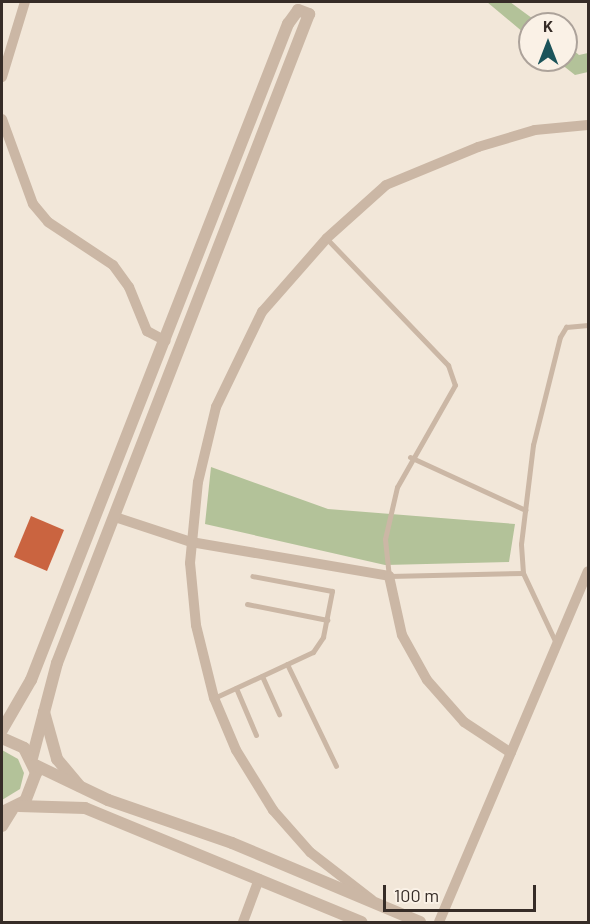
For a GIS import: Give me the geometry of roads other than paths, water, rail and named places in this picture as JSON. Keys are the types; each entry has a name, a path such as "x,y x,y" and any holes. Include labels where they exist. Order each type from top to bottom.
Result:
{"street":[{"path":"2,77 4,51 24,2"},
{"path":"2,730 32,680 288,24 298,10 309,14 44,709 33,762 33,788 11,809 2,826"},
{"path":"2,119 33,204 48,222 113,265 147,331 166,341"},
{"path":"384,909 310,852 253,781 214,698 196,625 191,542 216,407 262,312 327,238 386,185 478,147 535,130 588,125"},
{"path":"115,518 191,542 389,576 402,634 427,680 464,722 511,753"},
{"path":"439,922 588,571"},
{"path":"44,709 57,759 83,789"},
{"path":"2,738 15,742 33,762 83,789 420,922"},
{"path":"11,809 85,808 361,922"},
{"path":"304,875 310,852"},
{"path":"243,922 259,879"}],"lane":[{"path":"327,238 448,365 455,385 410,457 385,539 389,576 523,573"},
{"path":"557,645 523,573 525,510 533,445 560,337 566,327 588,325"},
{"path":"410,457 525,510"},
{"path":"214,698 317,648 327,620 332,591 252,576"},
{"path":"247,604 327,620"},
{"path":"288,664 336,766"},
{"path":"262,676 279,714"},
{"path":"236,688 256,735"}]}
